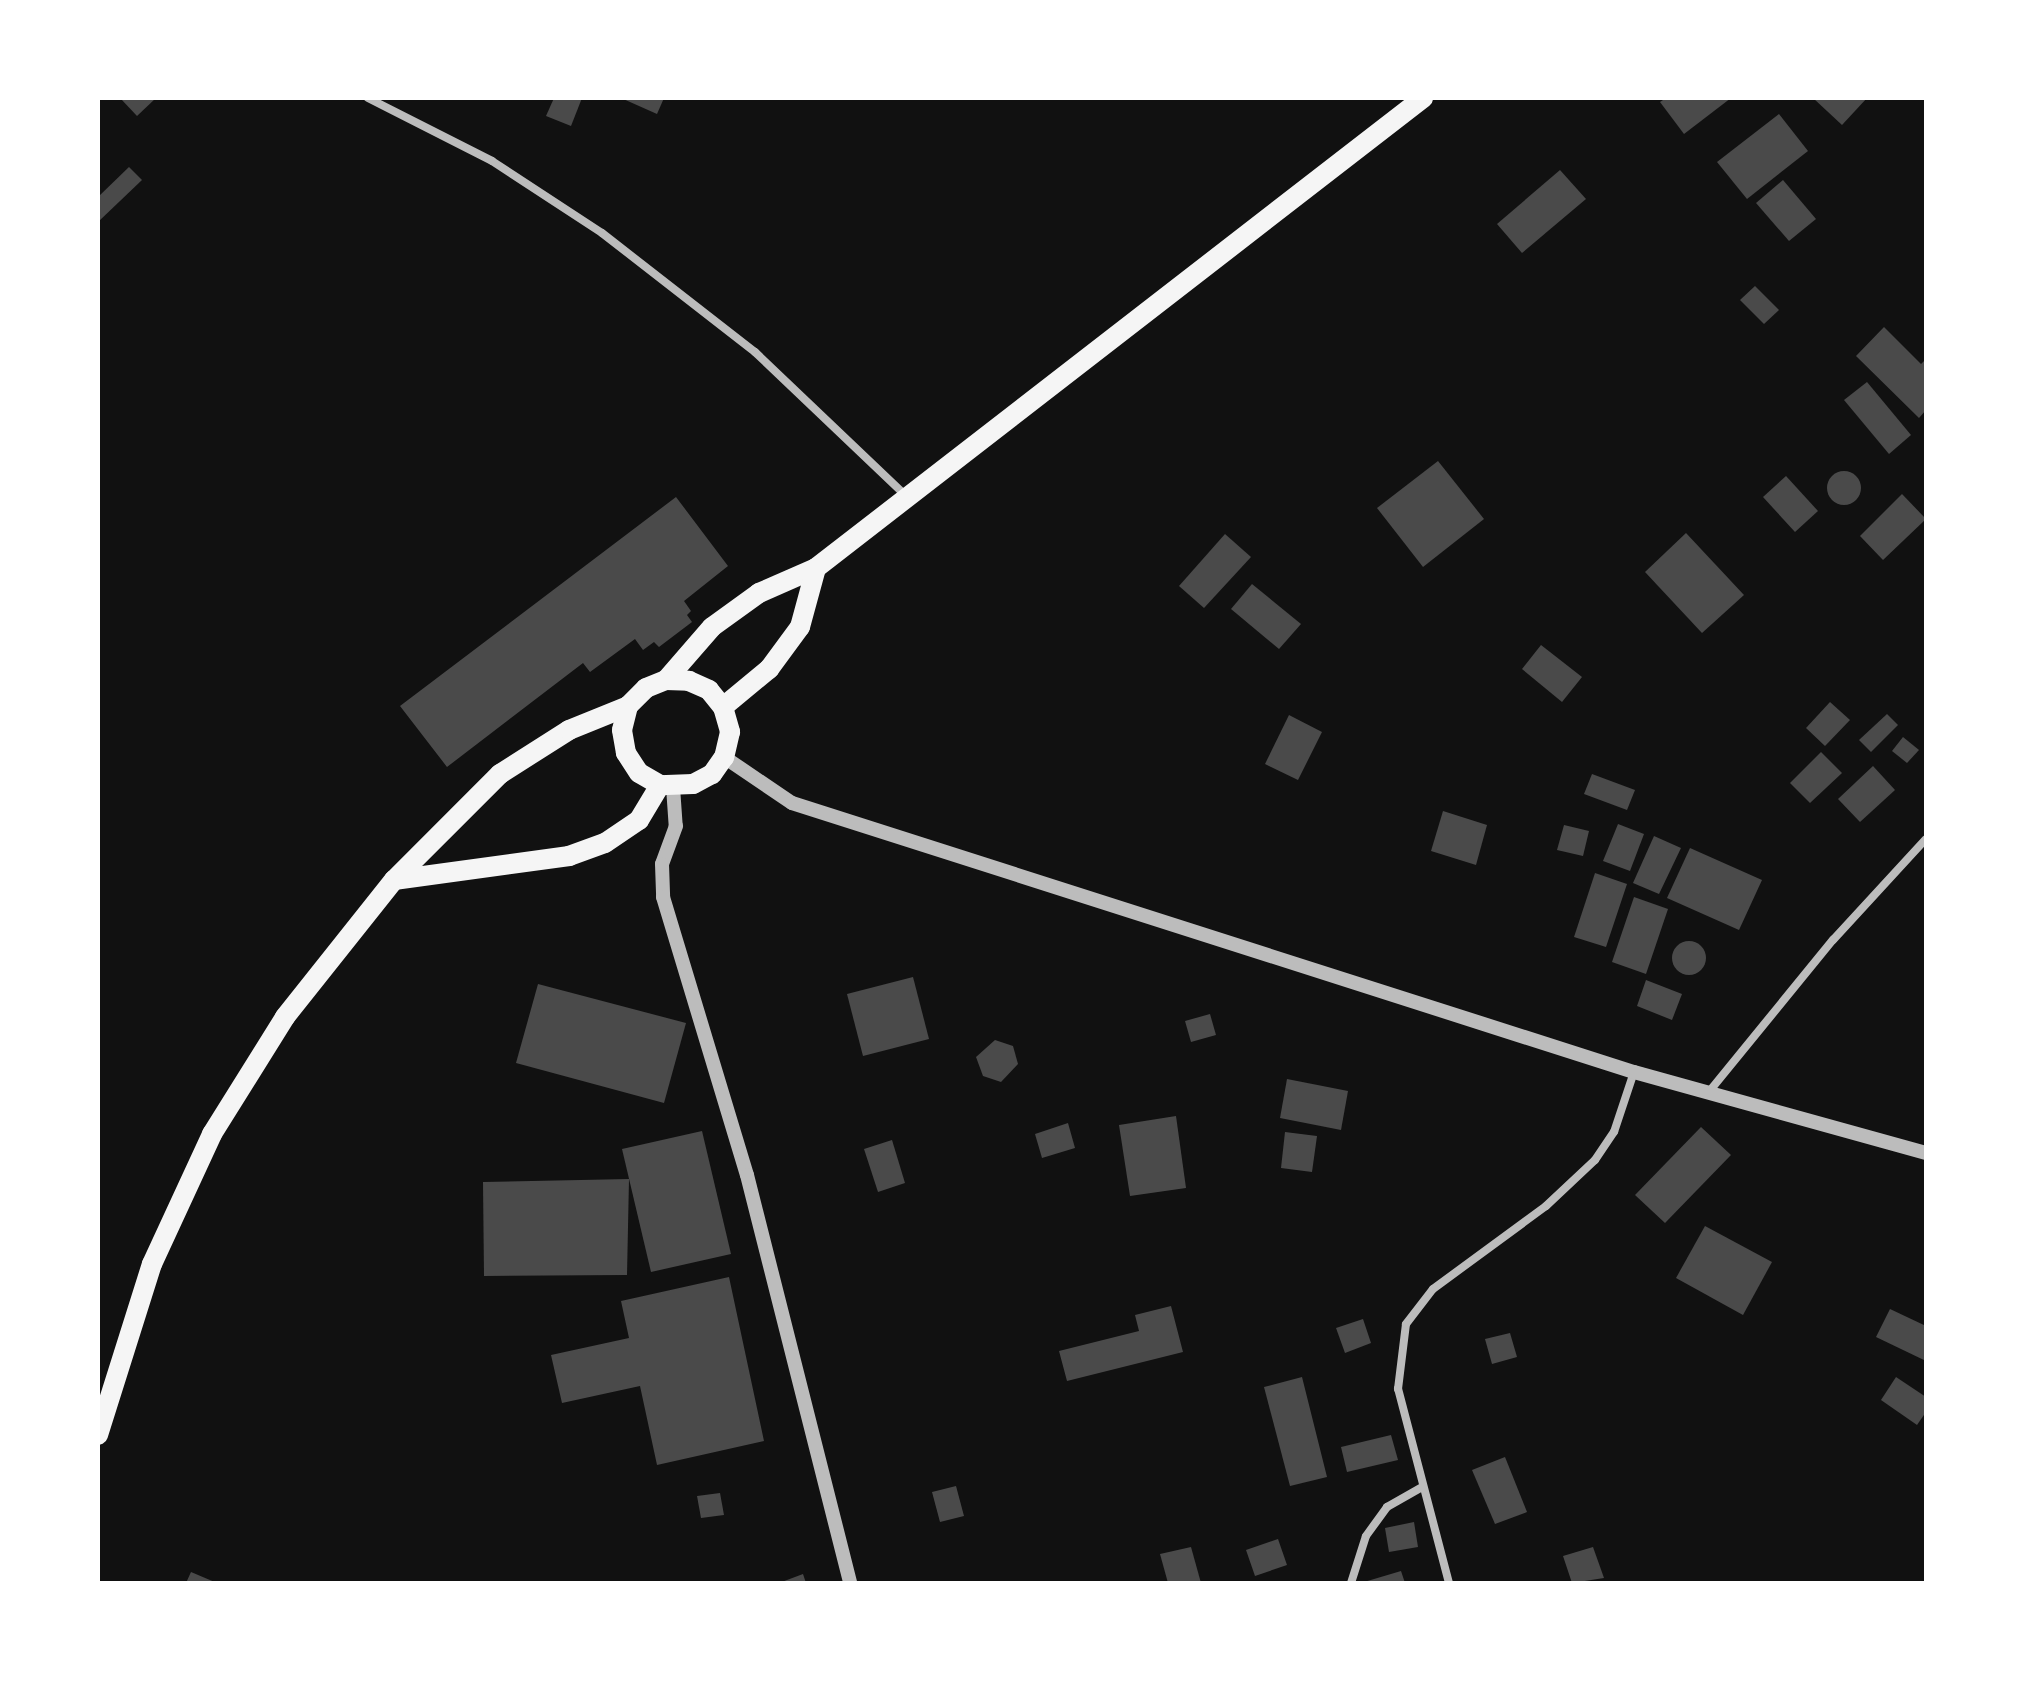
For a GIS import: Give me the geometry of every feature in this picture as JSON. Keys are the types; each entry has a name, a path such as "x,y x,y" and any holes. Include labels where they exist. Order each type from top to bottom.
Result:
{"main road":[{"path":"666,680 712,627 759,593 816,568 1423,98"},
{"path":"723,707 769,669 800,627 816,568"},
{"path":"98,1435 152,1264 212,1134 285,1017 394,880 500,774 569,730 628,706 646,688 666,680 689,681 709,690 723,707 730,732 724,757 712,774 693,784 667,786 639,773 626,753 622,730 628,706"},
{"path":"394,880 569,856 605,843 639,820 667,786"}],"street":[{"path":"368,98 492,161 602,233 755,352 908,498"},
{"path":"724,757 792,803 1634,1072 1926,1153"},
{"path":"667,786 676,826 662,864 663,897 747,1175 850,1583"},
{"path":"1707,1094 1833,940 1926,839"},
{"path":"1449,1583 1398,1389 1406,1324 1433,1289 1546,1206 1595,1160 1614,1132 1634,1072"},
{"path":"1351,1583 1366,1536 1387,1507 1422,1487"}],"building":[{"path":"123,98 156,98 137,116 121,99"},
{"path":"554,98 582,98 571,126 546,116"},
{"path":"621,98 664,98 657,114"},
{"path":"1666,98 1731,98 1684,134 1660,102"},
{"path":"1813,98 1867,98 1842,125"},
{"path":"1779,114 1808,151 1747,199 1717,162"},
{"path":"129,167 142,180 98,222 98,197"},
{"path":"1560,170 1586,199 1522,253 1497,224"},
{"path":"1783,180 1816,219 1789,241 1756,203"},
{"path":"1755,286 1779,310 1764,324 1740,300"},
{"path":"1884,327 1921,364 1926,359 1926,410 1919,418 1856,356"},
{"path":"1867,382 1911,435 1889,454 1844,400"},
{"path":"1438,461 1484,519 1423,567 1377,508"},
{"path":"1844,471 1856,476 1861,488 1856,500 1844,505 1832,500 1827,488 1832,476"},
{"path":"1786,476 1818,511 1795,532 1763,497"},
{"path":"1902,494 1926,519 1883,560 1860,536"},
{"path":"676,497 728,566 684,601 691,611 687,615 692,622 659,647 654,642 643,650 635,639 590,672 583,663 447,767 400,706"},
{"path":"1686,533 1744,595 1702,633 1645,572"},
{"path":"1225,534 1251,557 1204,608 1179,586"},
{"path":"1252,584 1301,624 1279,649 1231,609"},
{"path":"1541,645 1582,677 1562,702 1522,669"},
{"path":"1830,702 1850,720 1825,746 1806,728"},
{"path":"1887,714 1898,725 1871,752 1859,740"},
{"path":"1289,715 1322,732 1298,780 1265,764"},
{"path":"1903,737 1919,750 1907,763 1892,751"},
{"path":"1821,752 1842,773 1810,803 1790,783"},
{"path":"1873,766 1895,790 1860,822 1838,799"},
{"path":"1592,774 1635,790 1627,810 1584,794"},
{"path":"1443,811 1487,825 1476,865 1431,851"},
{"path":"1618,824 1644,834 1630,871 1603,861"},
{"path":"1564,825 1589,831 1583,856 1557,850"},
{"path":"1654,836 1681,848 1659,894 1633,883"},
{"path":"1690,848 1762,880 1739,930 1667,898"},
{"path":"1595,873 1627,884 1606,947 1574,937"},
{"path":"1634,897 1668,909 1646,974 1612,962"},
{"path":"1689,941 1701,946 1706,958 1701,970 1689,975 1677,970 1672,958 1677,946"},
{"path":"913,977 929,1039 863,1056 847,994"},
{"path":"1646,980 1682,994 1672,1020 1637,1006"},
{"path":"538,984 686,1023 664,1103 516,1063"},
{"path":"1210,1014 1216,1035 1191,1042 1185,1021"},
{"path":"995,1040 1013,1046 1018,1064 1001,1082 983,1076 976,1057"},
{"path":"1287,1079 1348,1091 1341,1130 1280,1118"},
{"path":"1176,1116 1186,1188 1130,1196 1119,1125"},
{"path":"1068,1123 1075,1148 1042,1158 1035,1134"},
{"path":"1701,1127 1731,1155 1665,1223 1635,1195"},
{"path":"702,1131 731,1254 651,1272 622,1149"},
{"path":"1285,1132 1317,1136 1312,1172 1281,1168"},
{"path":"892,1140 905,1183 878,1192 864,1149"},
{"path":"629,1179 627,1275 484,1276 483,1182"},
{"path":"1705,1226 1772,1262 1743,1315 1676,1278"},
{"path":"729,1277 764,1441 657,1465 640,1386 562,1403 551,1355 629,1338 621,1301"},
{"path":"1171,1306 1183,1352 1067,1381 1059,1351 1139,1331 1135,1315"},
{"path":"1890,1309 1926,1326 1926,1361 1876,1337"},
{"path":"1363,1319 1371,1343 1345,1353 1336,1328"},
{"path":"1510,1333 1517,1357 1492,1364 1485,1339"},
{"path":"1302,1377 1327,1477 1290,1486 1264,1387"},
{"path":"1896,1377 1926,1397 1926,1412 1917,1425 1881,1400"},
{"path":"1391,1435 1398,1460 1347,1472 1341,1447"},
{"path":"1505,1457 1527,1512 1495,1524 1472,1470"},
{"path":"956,1486 964,1516 940,1522 932,1492"},
{"path":"720,1493 724,1515 701,1518 697,1496"},
{"path":"1414,1522 1418,1547 1389,1552 1385,1528"},
{"path":"1278,1539 1287,1565 1255,1576 1246,1550"},
{"path":"1191,1547 1201,1583 1168,1583 1160,1554"},
{"path":"1593,1547 1604,1578 1572,1583 1563,1556"},
{"path":"1401,1571 1405,1583 1364,1583 1364,1582"},
{"path":"191,1572 217,1583 186,1583"},
{"path":"803,1574 806,1583 779,1583"}]}
